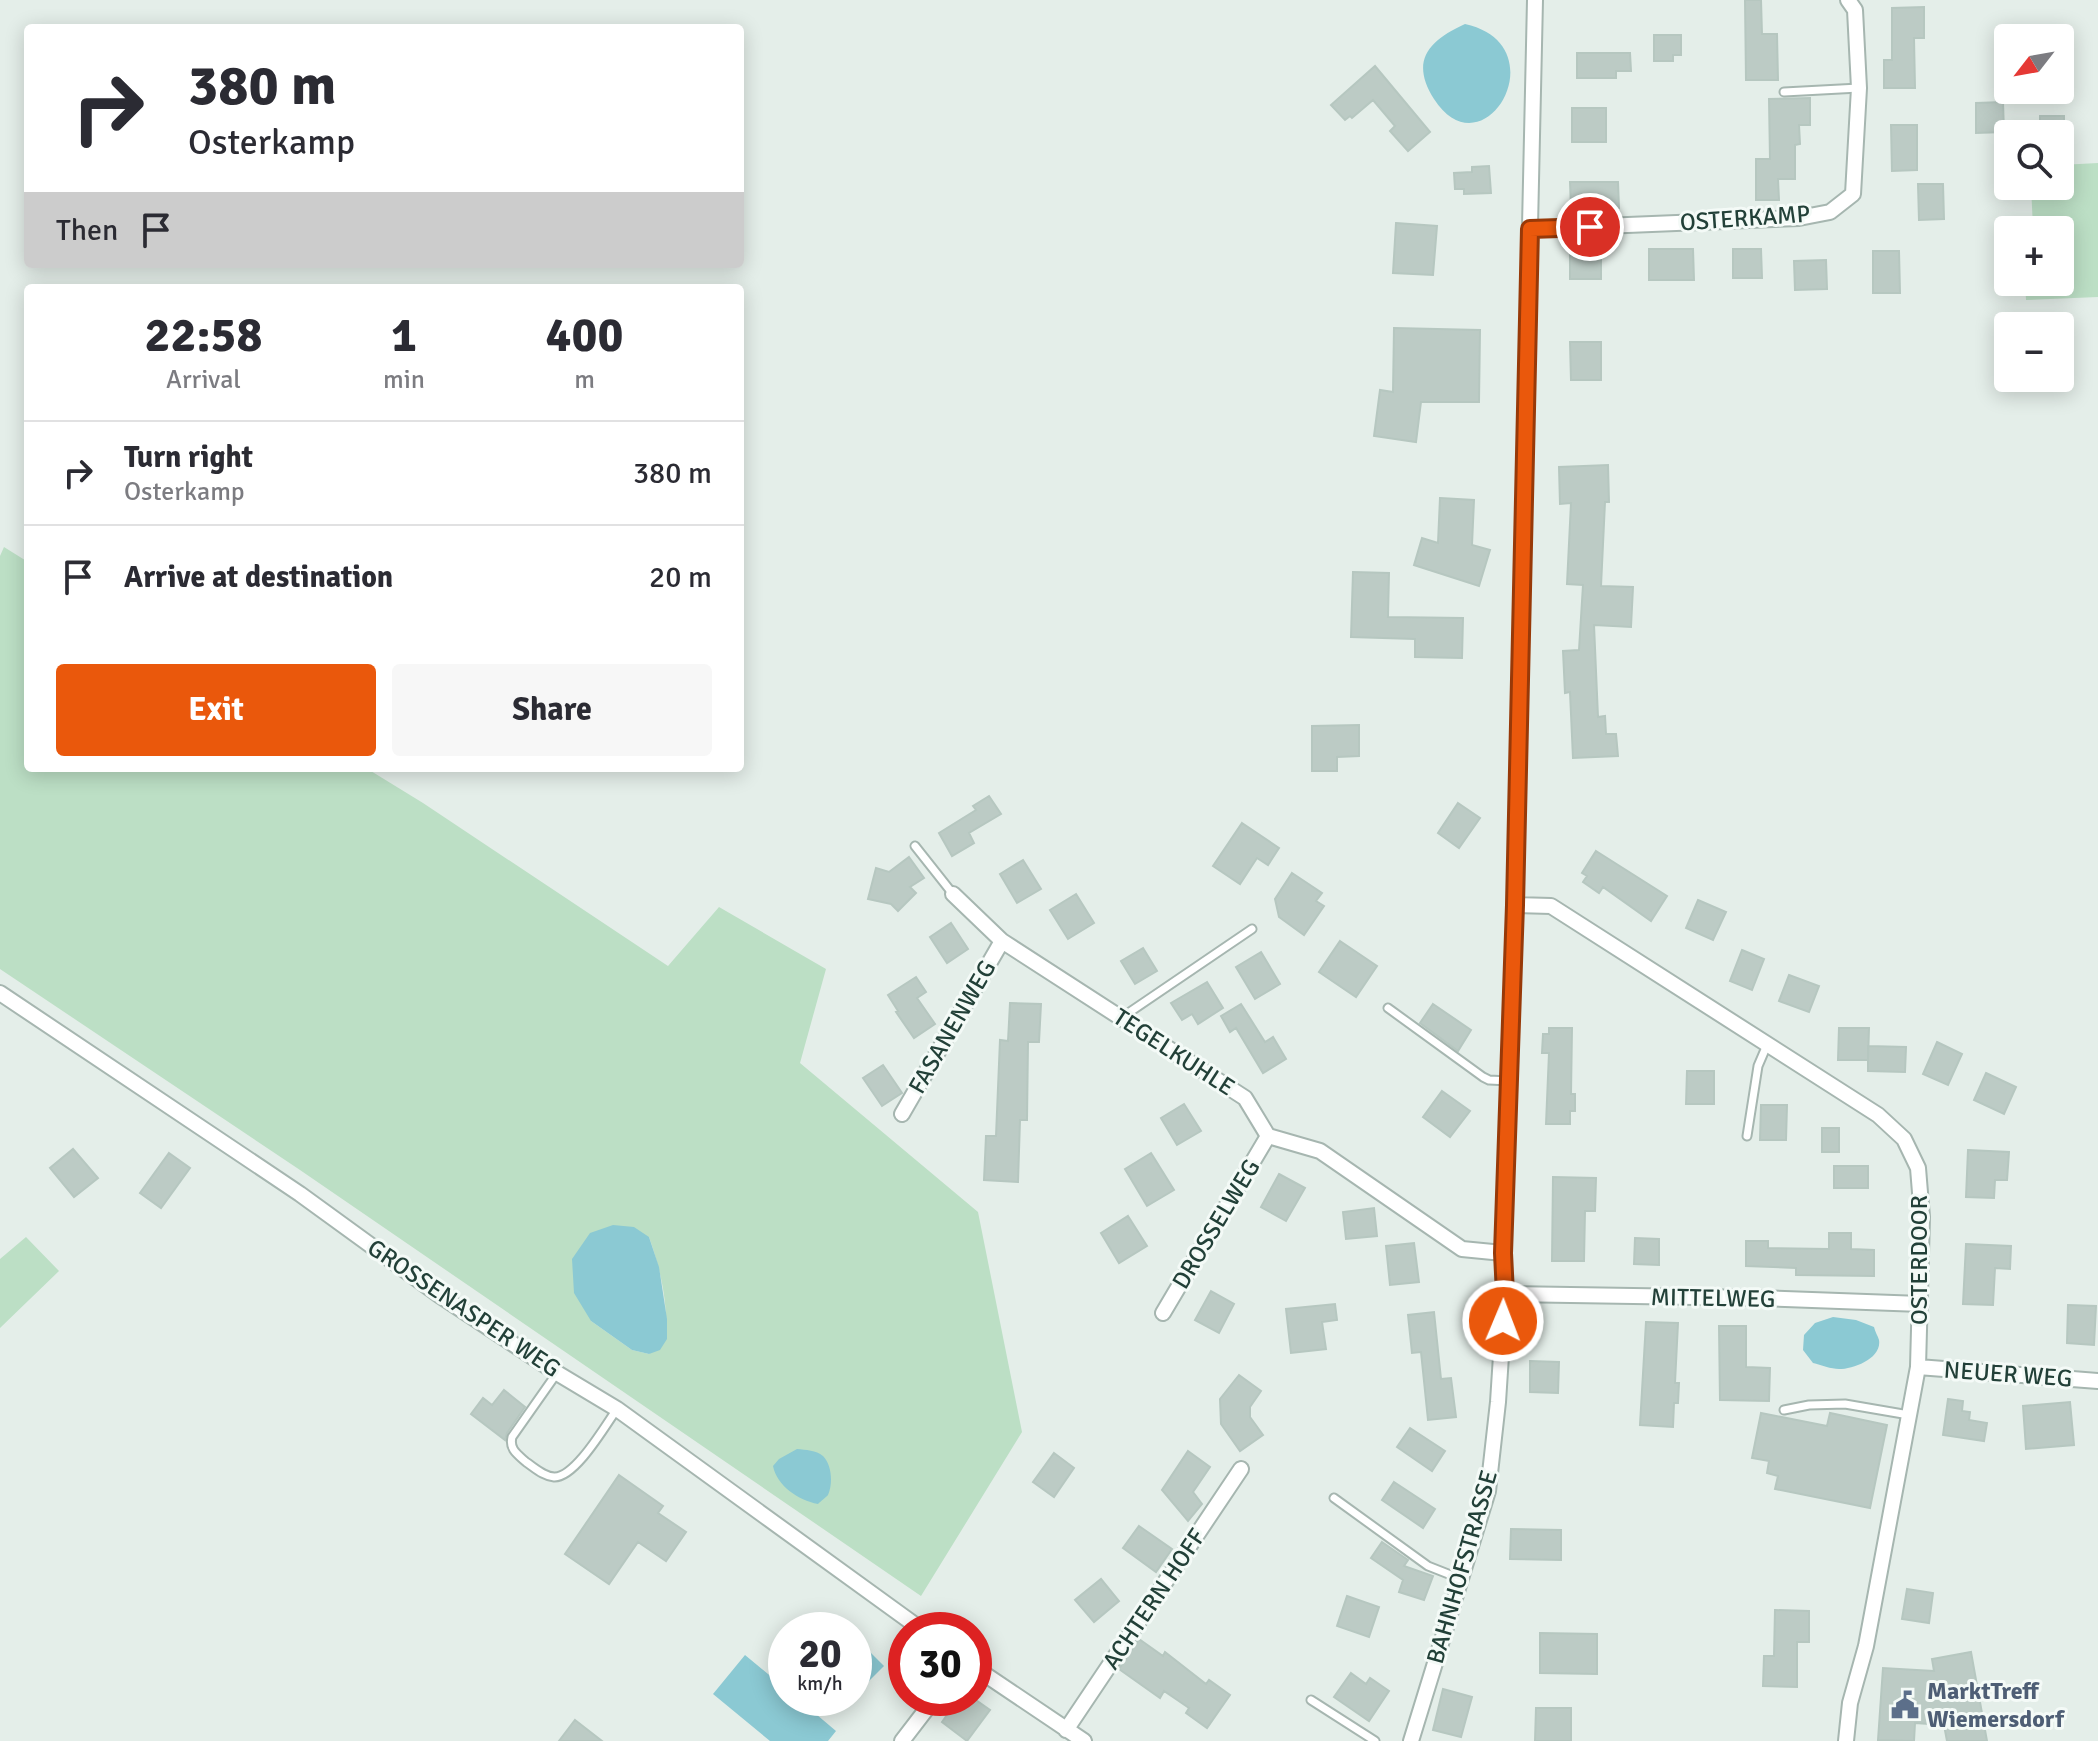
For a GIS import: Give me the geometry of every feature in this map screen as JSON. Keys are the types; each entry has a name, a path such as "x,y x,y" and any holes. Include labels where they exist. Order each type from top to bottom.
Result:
{"street":[{"name":"BAHNHOFSTRASSE","path":"1411,1741 1488,1491 1498,1402 1505,1294 1503,1253 1515,905 1535,0"},
{"name":"OSTERKAMP","path":"1530,229 1799,218 1830,212 1853,194 1859,88 1855,10 1848,0"},
{"name":"TEGELKUHLE","path":"953,894 1002,941 1245,1098 1268,1136"},
{"name":"OSTERDOOR","path":"1515,905 1551,906 1878,1115 1904,1139 1918,1168 1922,1217 1918,1367 1866,1646 1850,1703 1846,1741"},
{"name":"FASANENWEG","path":"902,1114 1002,941"},
{"name":"GROSSENASPER WEG","path":"0,993 300,1194 439,1295 617,1409 897,1612"},
{"path":"1268,1136 1320,1151 1462,1249 1503,1253"},
{"name":"DROSSELWEG","path":"1163,1313 1268,1136"},
{"name":"MITTELWEG","path":"1505,1294 1921,1304"},
{"name":"NEUER WEG","path":"1918,1367 2098,1381"},
{"name":"ACHTERN HOFF","path":"1066,1730 1241,1469"},
{"path":"992,1679 1084,1741"},
{"path":"902,1741 921,1716"}],"lane":[{"path":"1784,92 1859,88"},
{"path":"915,846 953,894"},
{"path":"1121,1018 1252,929"},
{"path":"1388,1008 1483,1077 1509,1081"},
{"path":"1747,1136 1758,1066 1767,1044"},
{"path":"557,1373 511,1442 517,1454 539,1472 550,1477 567,1473 617,1409"},
{"path":"1784,1410 1809,1405 1845,1404 1909,1415"},
{"path":"1334,1498 1428,1566 1461,1579"},
{"path":"1311,1700 1375,1741"}],"green space":[{"path":"2098,163 2098,297 2026,300 2026,296 2074,296 2074,216 2032,216 2032,200 2074,200 2074,164"},
{"path":"4,547 24,560 24,772 373,772 668,966 719,907 826,969 800,1063 978,1212 1022,1432 921,1596 300,1170 0,969 0,556","holes":["649,1237 665,1300 666,1339 649,1354 632,1350 591,1321"]},
{"path":"26,1237 59,1271 0,1328 0,1259"}],"water":[{"path":"1465,24 1493,36 1507,55 1510,77 1504,98 1491,115 1473,123 1454,119 1434,99 1424,74 1424,63 1433,45"},
{"path":"613,1225 634,1227 649,1237 659,1267 667,1339 660,1350 649,1354 632,1350 591,1321 574,1293 572,1259 590,1233"},
{"path":"1833,1317 1856,1320 1874,1327 1879,1346 1872,1357 1859,1365 1845,1368 1813,1363 1803,1350 1804,1335 1815,1323"},
{"path":"797,1449 817,1453 828,1464 830,1491 818,1504 790,1491 775,1473 773,1466 779,1459"},
{"path":"872,1654 884,1666 872,1678"},
{"path":"745,1655 768,1674 768,1716 818,1716 836,1731 828,1741 770,1741 713,1694"}],"building":[{"path":"1745,0 1761,0 1762,34 1777,34 1778,80 1746,80"},
{"path":"1924,7 1924,38 1914,38 1915,88 1884,88 1884,60 1892,60 1892,8"},
{"path":"1654,35 1681,35 1681,55 1673,55 1673,61 1654,61"},
{"path":"1577,53 1630,53 1631,71 1616,71 1616,78 1577,78"},
{"path":"1375,66 1430,132 1408,151 1390,131 1395,126 1373,100 1352,118 1350,116 1345,120 1331,105"},
{"path":"1810,98 1810,125 1799,125 1800,144 1795,145 1795,179 1778,179 1779,200 1756,200 1756,159 1770,159 1769,99"},
{"path":"1976,103 2003,104 2004,120 1994,120 1994,132 1976,133"},
{"path":"1572,108 1606,108 1606,142 1572,142"},
{"path":"2040,116 2064,116 2064,120 2040,120"},
{"path":"1891,125 1917,125 1917,170 1892,171"},
{"path":"1489,166 1491,193 1464,194 1464,189 1455,189 1454,173 1472,172 1472,167"},
{"path":"1570,182 1618,182 1619,208 1571,208"},
{"path":"1918,184 1943,184 1944,219 1919,220"},
{"path":"1396,223 1437,226 1433,275 1393,273"},
{"path":"1649,249 1693,249 1694,280 1649,280"},
{"path":"1733,249 1761,249 1762,278 1733,278"},
{"path":"1570,251 1601,251 1601,279 1570,279"},
{"path":"1873,251 1899,251 1900,293 1873,293"},
{"path":"1826,260 1827,289 1795,290 1794,261"},
{"path":"1394,328 1480,330 1479,402 1421,402 1416,442 1374,436 1380,390 1393,392"},
{"path":"1570,342 1601,342 1601,380 1571,380"},
{"path":"1608,465 1609,502 1605,502 1601,586 1633,587 1631,627 1594,625 1598,717 1605,716 1606,734 1616,734 1618,756 1573,758 1570,692 1565,693 1563,651 1579,650 1583,585 1567,584 1571,503 1560,504 1559,467"},
{"path":"1440,498 1474,500 1472,545 1490,550 1479,586 1414,565 1422,538 1438,543"},
{"path":"1353,572 1389,573 1388,617 1463,618 1462,658 1415,657 1415,639 1351,637"},
{"path":"1359,725 1359,756 1337,757 1337,771 1312,771 1312,726"},
{"path":"989,796 1001,814 969,833 974,843 952,856 939,833 976,810 973,806"},
{"path":"1458,803 1480,818 1459,848 1438,833"},
{"path":"1242,823 1279,848 1268,865 1257,858 1240,884 1213,866"},
{"path":"1596,851 1667,896 1651,921 1603,887 1599,893 1583,882 1587,876 1582,873"},
{"path":"909,857 924,878 910,887 916,893 898,911 891,904 868,899 876,868 889,872"},
{"path":"1023,860 1041,889 1017,903 1000,874"},
{"path":"1292,873 1322,893 1316,901 1324,906 1304,935 1279,917 1275,899"},
{"path":"1076,894 1094,923 1068,939 1050,910"},
{"path":"1698,900 1726,912 1713,940 1686,928"},
{"path":"951,923 968,949 947,963 930,937"},
{"path":"1340,941 1377,966 1356,997 1319,972"},
{"path":"1143,948 1157,971 1135,984 1121,961"},
{"path":"1742,950 1764,959 1752,990 1730,981"},
{"path":"1261,952 1280,984 1255,999 1236,967"},
{"path":"1789,975 1819,986 1809,1012 1779,1001"},
{"path":"916,977 926,992 917,998 935,1024 914,1038 888,995"},
{"path":"1207,982 1223,1008 1198,1024 1192,1014 1182,1020 1171,1003"},
{"path":"1010,1003 1041,1004 1039,1042 1028,1042 1027,1120 1020,1120 1018,1182 984,1180 986,1136 996,1136 1000,1040 1008,1041"},
{"path":"1241,1004 1265,1042 1273,1037 1286,1059 1263,1073 1236,1028 1230,1032 1221,1016"},
{"path":"1433,1004 1471,1030 1458,1051 1420,1023"},
{"path":"1549,1028 1572,1028 1571,1094 1575,1094 1575,1111 1570,1111 1570,1124 1546,1124 1549,1053 1542,1053 1543,1034 1549,1034"},
{"path":"1839,1028 1869,1028 1868,1060 1838,1060"},
{"path":"1937,1042 1962,1054 1948,1085 1923,1074"},
{"path":"1868,1046 1906,1047 1905,1072 1868,1071"},
{"path":"883,1065 902,1093 882,1106 863,1078"},
{"path":"1687,1071 1714,1071 1714,1104 1686,1104"},
{"path":"1986,1073 2016,1087 2004,1114 1974,1100"},
{"path":"1442,1091 1470,1111 1450,1137 1423,1117"},
{"path":"1184,1104 1201,1131 1177,1145 1161,1118"},
{"path":"1761,1105 1787,1105 1786,1140 1760,1140"},
{"path":"1822,1128 1839,1128 1839,1152 1822,1152"},
{"path":"73,1149 98,1178 74,1197 50,1168"},
{"path":"1968,1150 2009,1152 2007,1180 1995,1180 1994,1198 1966,1197"},
{"path":"169,1153 190,1168 161,1208 140,1193"},
{"path":"1151,1153 1174,1190 1147,1206 1125,1169"},
{"path":"1834,1166 1868,1166 1868,1188 1834,1188"},
{"path":"1279,1174 1305,1188 1286,1221 1261,1207"},
{"path":"1553,1177 1596,1178 1595,1211 1585,1211 1584,1261 1552,1261"},
{"path":"1374,1208 1377,1236 1346,1239 1343,1212"},
{"path":"1128,1216 1147,1246 1119,1263 1101,1233"},
{"path":"1829,1233 1851,1233 1851,1249 1874,1250 1874,1276 1796,1275 1796,1268 1746,1266 1746,1241 1768,1241 1768,1248 1829,1249"},
{"path":"1635,1238 1659,1239 1659,1265 1634,1264"},
{"path":"1414,1243 1419,1282 1390,1285 1386,1246"},
{"path":"1966,1244 2011,1246 2010,1269 1995,1268 1993,1305 1963,1304"},
{"path":"1211,1291 1234,1304 1219,1333 1195,1320"},
{"path":"1335,1304 1337,1320 1322,1322 1326,1349 1291,1353 1286,1309"},
{"path":"2068,1305 2096,1306 2094,1345 2067,1343"},
{"path":"1434,1312 1441,1379 1451,1378 1456,1417 1428,1420 1421,1352 1412,1353 1408,1315"},
{"path":"1646,1322 1678,1323 1675,1383 1679,1383 1673,1427 1640,1425"},
{"path":"1719,1326 1746,1326 1746,1367 1770,1368 1769,1401 1720,1400"},
{"path":"1530,1361 1559,1362 1558,1393 1530,1392"},
{"path":"1239,1375 1261,1391 1250,1407 1250,1417 1263,1435 1240,1451 1221,1424 1220,1399"},
{"path":"504,1390 525,1407 505,1440 471,1414 483,1398 492,1405"},
{"path":"1948,1399 1963,1401 1962,1411 1970,1412 1969,1420 1987,1423 1984,1441 1943,1435"},
{"path":"2070,1402 2074,1445 2026,1449 2023,1406"},
{"path":"1761,1413 1827,1426 1830,1413 1887,1425 1870,1508 1775,1489 1778,1476 1767,1473 1769,1461 1752,1458"},
{"path":"1410,1428 1445,1451 1432,1471 1397,1447"},
{"path":"1188,1451 1210,1467 1193,1492 1202,1504 1188,1521 1162,1490"},
{"path":"1054,1453 1074,1468 1054,1497 1033,1482"},
{"path":"619,1475 663,1506 658,1513 686,1532 666,1561 638,1542 609,1584 565,1554"},
{"path":"1394,1482 1435,1509 1423,1528 1382,1500"},
{"path":"1139,1526 1172,1549 1156,1572 1123,1548"},
{"path":"1511,1529 1561,1530 1561,1560 1510,1559"},
{"path":"1382,1542 1408,1560 1404,1566 1433,1576 1424,1600 1399,1592 1403,1580 1371,1558"},
{"path":"1101,1579 1119,1601 1094,1622 1075,1600"},
{"path":"1907,1589 1933,1593 1929,1623 1902,1619"},
{"path":"1347,1596 1379,1607 1369,1637 1337,1626"},
{"path":"1775,1610 1809,1611 1809,1642 1797,1642 1797,1687 1763,1686 1764,1656 1774,1656"},
{"path":"1540,1633 1597,1634 1597,1674 1540,1673"},
{"path":"1139,1639 1163,1656 1165,1652 1206,1684 1209,1680 1230,1695 1207,1728 1186,1713 1189,1708 1164,1691 1160,1698 1119,1669"},
{"path":"1971,1652 1987,1741 1947,1741 1944,1725 1915,1723 1914,1741 1878,1740 1883,1668 1934,1671 1932,1659"},
{"path":"1351,1673 1366,1684 1370,1678 1389,1691 1369,1721 1334,1697"},
{"path":"1443,1689 1472,1697 1461,1737 1433,1730"},
{"path":"1536,1708 1571,1708 1571,1741 1535,1741"},
{"path":"946,1716 986,1716 967,1741 942,1722"},
{"path":"575,1720 602,1741 559,1741"}],"place":[{"name":"MarktTreff Wiemersdorf","path":"1905,1705"}],"route":[{"path":"1503,1321 1530,229 1590,227"}]}
